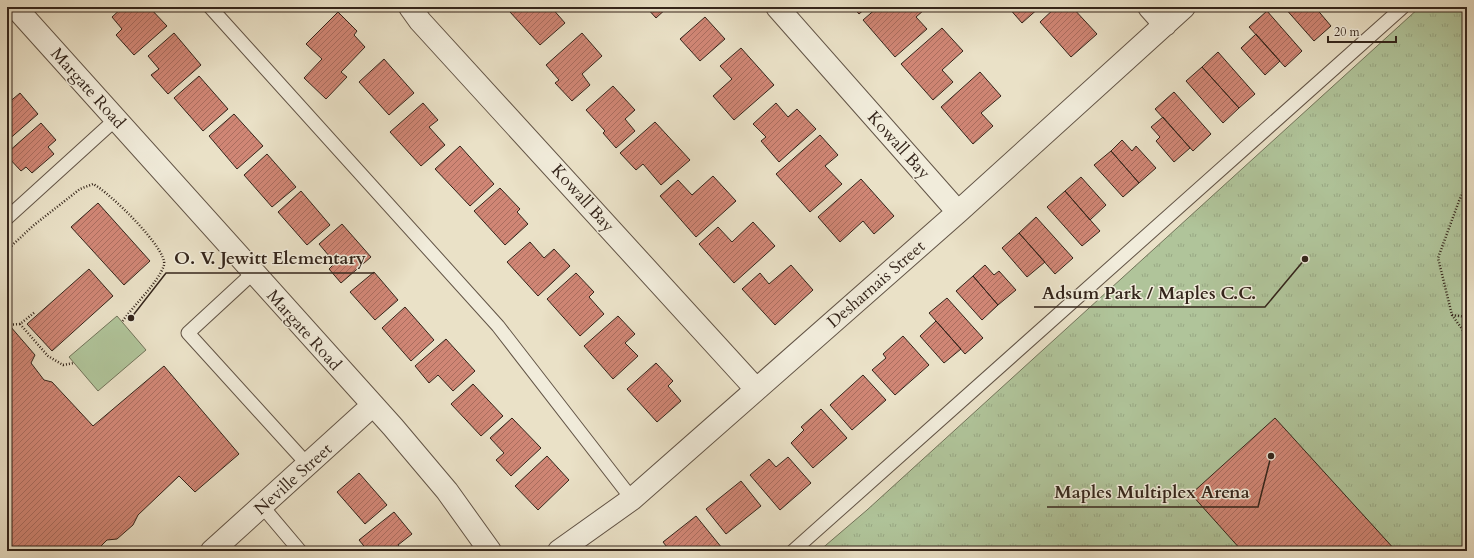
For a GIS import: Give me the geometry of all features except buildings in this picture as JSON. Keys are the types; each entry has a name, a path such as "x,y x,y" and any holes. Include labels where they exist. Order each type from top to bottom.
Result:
{"street":[{"name":"Margate Road","path":"15,7 373,406 447,491 490,551"},
{"name":"Kowall Bay","path":"410,7 420,20 756,389"},
{"name":"Kowall Bay","path":"777,7 958,212"},
{"path":"1149,7 1165,24"},
{"name":"Desharnais Street","path":"559,551 632,499 958,212 1184,7"},
{"name":"Neville Street","path":"212,551 373,406"}],"lane":[{"path":"210,7 498,326 632,499"},
{"path":"792,551 1403,7"},
{"path":"7,218 116,119"},
{"path":"253,272 188,333 308,464"},
{"path":"262,506 300,551"}],"path":[{"path":"7,250 34,225 80,189 93,184 102,189 114,199 161,252 164,263 160,275 132,307 122,322"},
{"path":"1467,184 1459,201 1438,258 1452,315 1467,336"},
{"path":"7,325 20,324 35,312"},
{"path":"1452,315 1467,317"},
{"path":"20,324 48,356 63,365 74,363"}],"green space":[{"path":"1420,7 1467,7 1467,551 819,551 867,510"},
{"path":"117,316 146,350 98,391 69,357"}],"place":[{"name":"Adsum Park / Maples C.C.","path":"1305,259"},
{"name":"O. V. Jewitt Elementary","path":"131,318"},
{"name":"Maples Multiplex Arena","path":"1271,456"}]}
